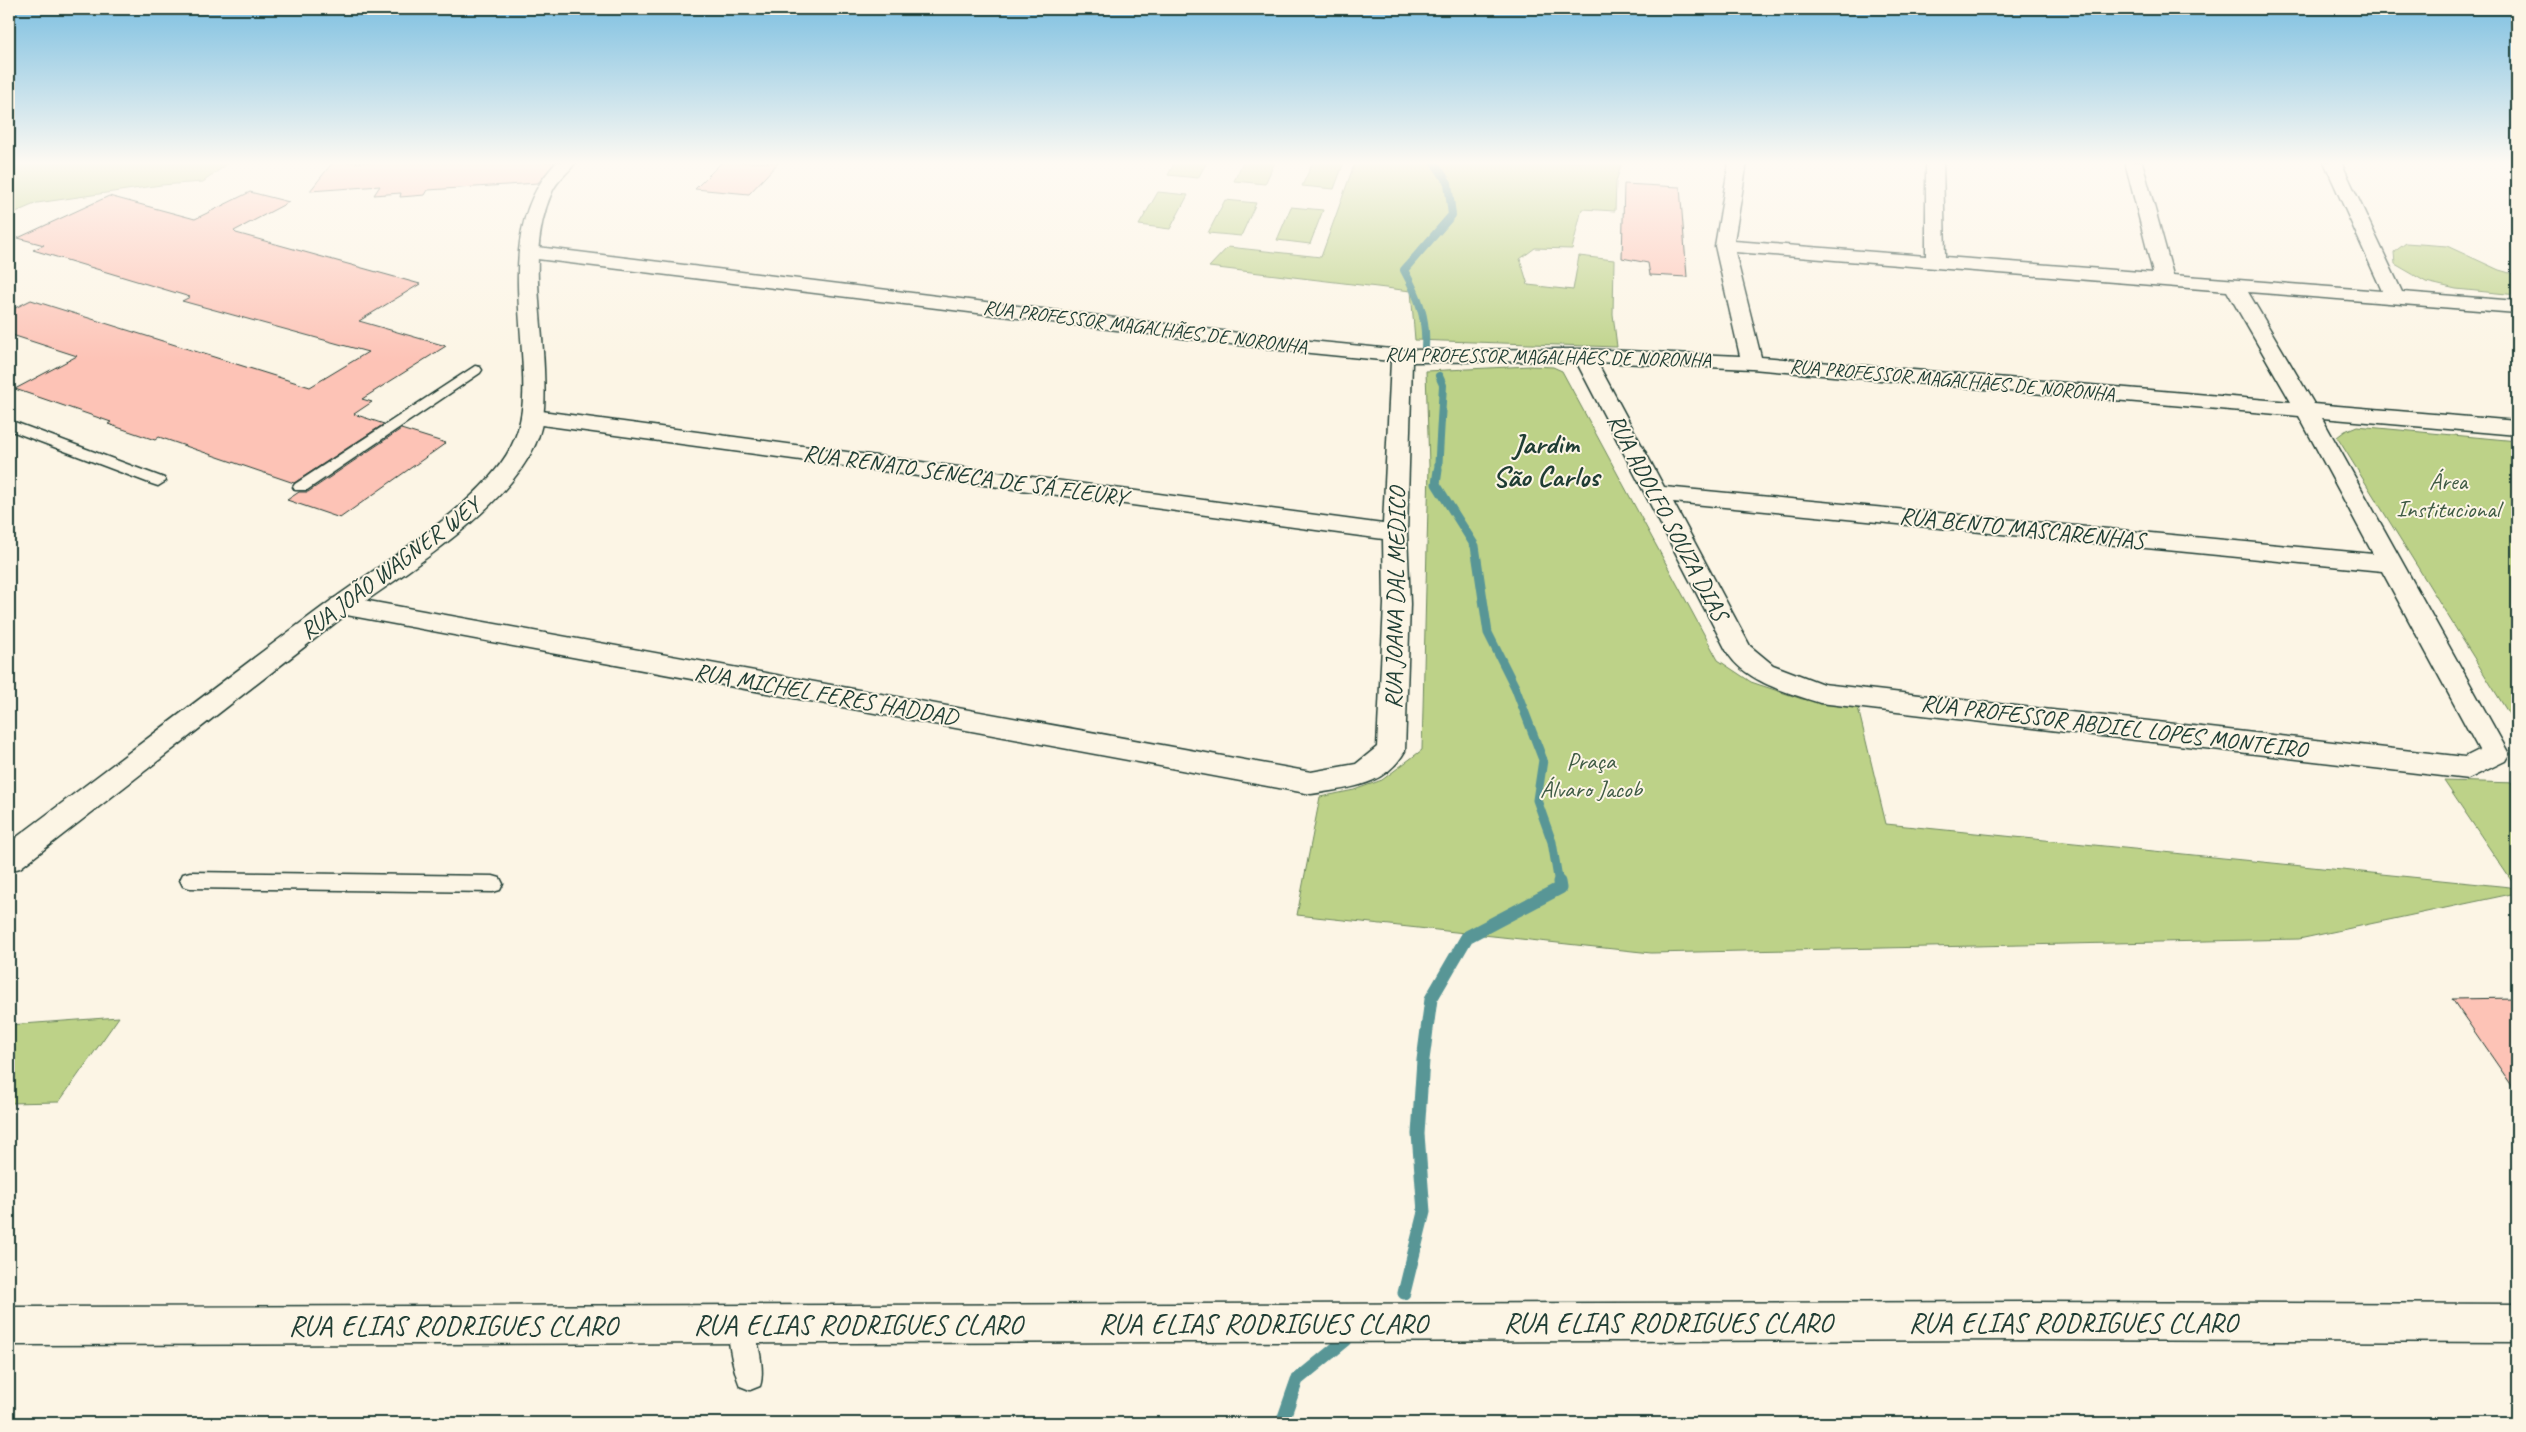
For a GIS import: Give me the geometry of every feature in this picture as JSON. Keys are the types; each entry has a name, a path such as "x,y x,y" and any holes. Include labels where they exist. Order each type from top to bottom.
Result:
{"street":[{"name":"RUA JOÃO WAGNER WEY","path":"9,859 341,605 408,558 485,496 520,452 534,417 534,360 528,277 533,229"},
{"path":"1727,229 1724,246 1752,363"},
{"path":"1935,229 1935,263"},
{"path":"2151,229 2165,281"},
{"path":"2363,229 2395,298"},
{"path":"1724,246 2517,308"},
{"name":"RUA PROFESSOR MAGALHÃES DE NORONHA","path":"529,252 1280,344 1402,356 1583,354 1752,363 2517,428"},
{"name":"RUA PROFESSOR MAGALHÃES DE NORONHA","path":"528,277 571,260 582,259"},
{"path":"2235,287 2307,411 2390,564"},
{"name":"RUA ADOLFO SOUZA DIAS","path":"1583,354 1654,492 1740,652 1764,672"},
{"name":"RUA JOANA DAL MEDICO","path":"1312,783 1364,774 1391,751 1397,604 1395,533 1402,356"},
{"name":"RUA RENATO SENECA DE SÁ FLEURY","path":"534,417 1395,533"},
{"name":"RUA BENTO MASCARENHAS","path":"1654,492 2390,564"},
{"name":"RUA PROFESSOR ABDIEL LOPES MONTEIRO","path":"1764,672 1820,693 2046,717 2468,768 2494,754 2390,564"},
{"name":"RUA MICHEL FERES HADDAD","path":"341,605 1312,783"},
{"name":"RUA ELIAS RODRIGUES CLARO","path":"9,1326 2025,1321 2517,1323"}],"lane":[{"path":"301,487 475,370"},
{"path":"9,424 158,480"},
{"path":"190,880 493,884"},
{"path":"740,1324 750,1376"}],"green space":[{"path":"1210,229 1244,229 1241,236 1208,233"},
{"path":"1282,229 1316,229 1310,244 1277,240"},
{"path":"1331,229 1577,229 1572,249 1535,248 1520,259 1528,285 1573,290 1579,256 1614,260 1613,314 1617,347 1415,340 1411,291 1209,267 1228,247 1321,257"},
{"path":"2406,243 2447,246 2499,270 2517,275 2517,295 2456,289 2426,282 2395,264 2394,252"},
{"name":"Praça Álvaro Jacob","path":"1530,366 1553,367 1562,371 1718,660 1751,682 1802,699 1858,708 1886,824 2510,887 2516,893 2299,939 1651,953 1297,915 1320,797 1354,790 1382,780 1422,750 1429,466 1426,371"},
{"name":"Área Institucional","path":"2357,426 2517,441 2517,727 2337,437"},
{"path":"2444,781 2517,783 2517,889"},
{"path":"119,1017 59,1102 9,1103 9,1025"}],"building":[{"path":"38,229 238,229 234,231 236,233 420,284 359,321 446,346 362,399 372,402 354,414 384,424 294,483 159,437 155,440 108,424 111,422 15,389 77,356 9,334 9,311 31,300 310,387 368,352 182,301 190,297 33,250 44,245 18,238"},
{"path":"1623,229 1683,229 1687,277 1650,275 1648,263 1622,258"},
{"path":"401,429 446,443 340,518 287,500 299,492 308,492"},
{"path":"2517,998 2517,1093 2452,999"}],"waterway":[{"path":"1425,347 1423,316 1404,270 1440,229"},
{"path":"1438,472 1443,385 1439,376"},
{"path":"1438,470 1436,484 1475,546 1488,633 1515,687 1543,760 1537,800 1552,842 1559,884"},
{"path":"1404,1293 1424,1212 1418,1134 1423,1060 1431,999 1467,937 1560,888 1559,882"},
{"path":"1282,1423 1297,1380 1346,1340"}],"district":[{"name":"Jardim São Carlos","path":"1546,460"}]}
